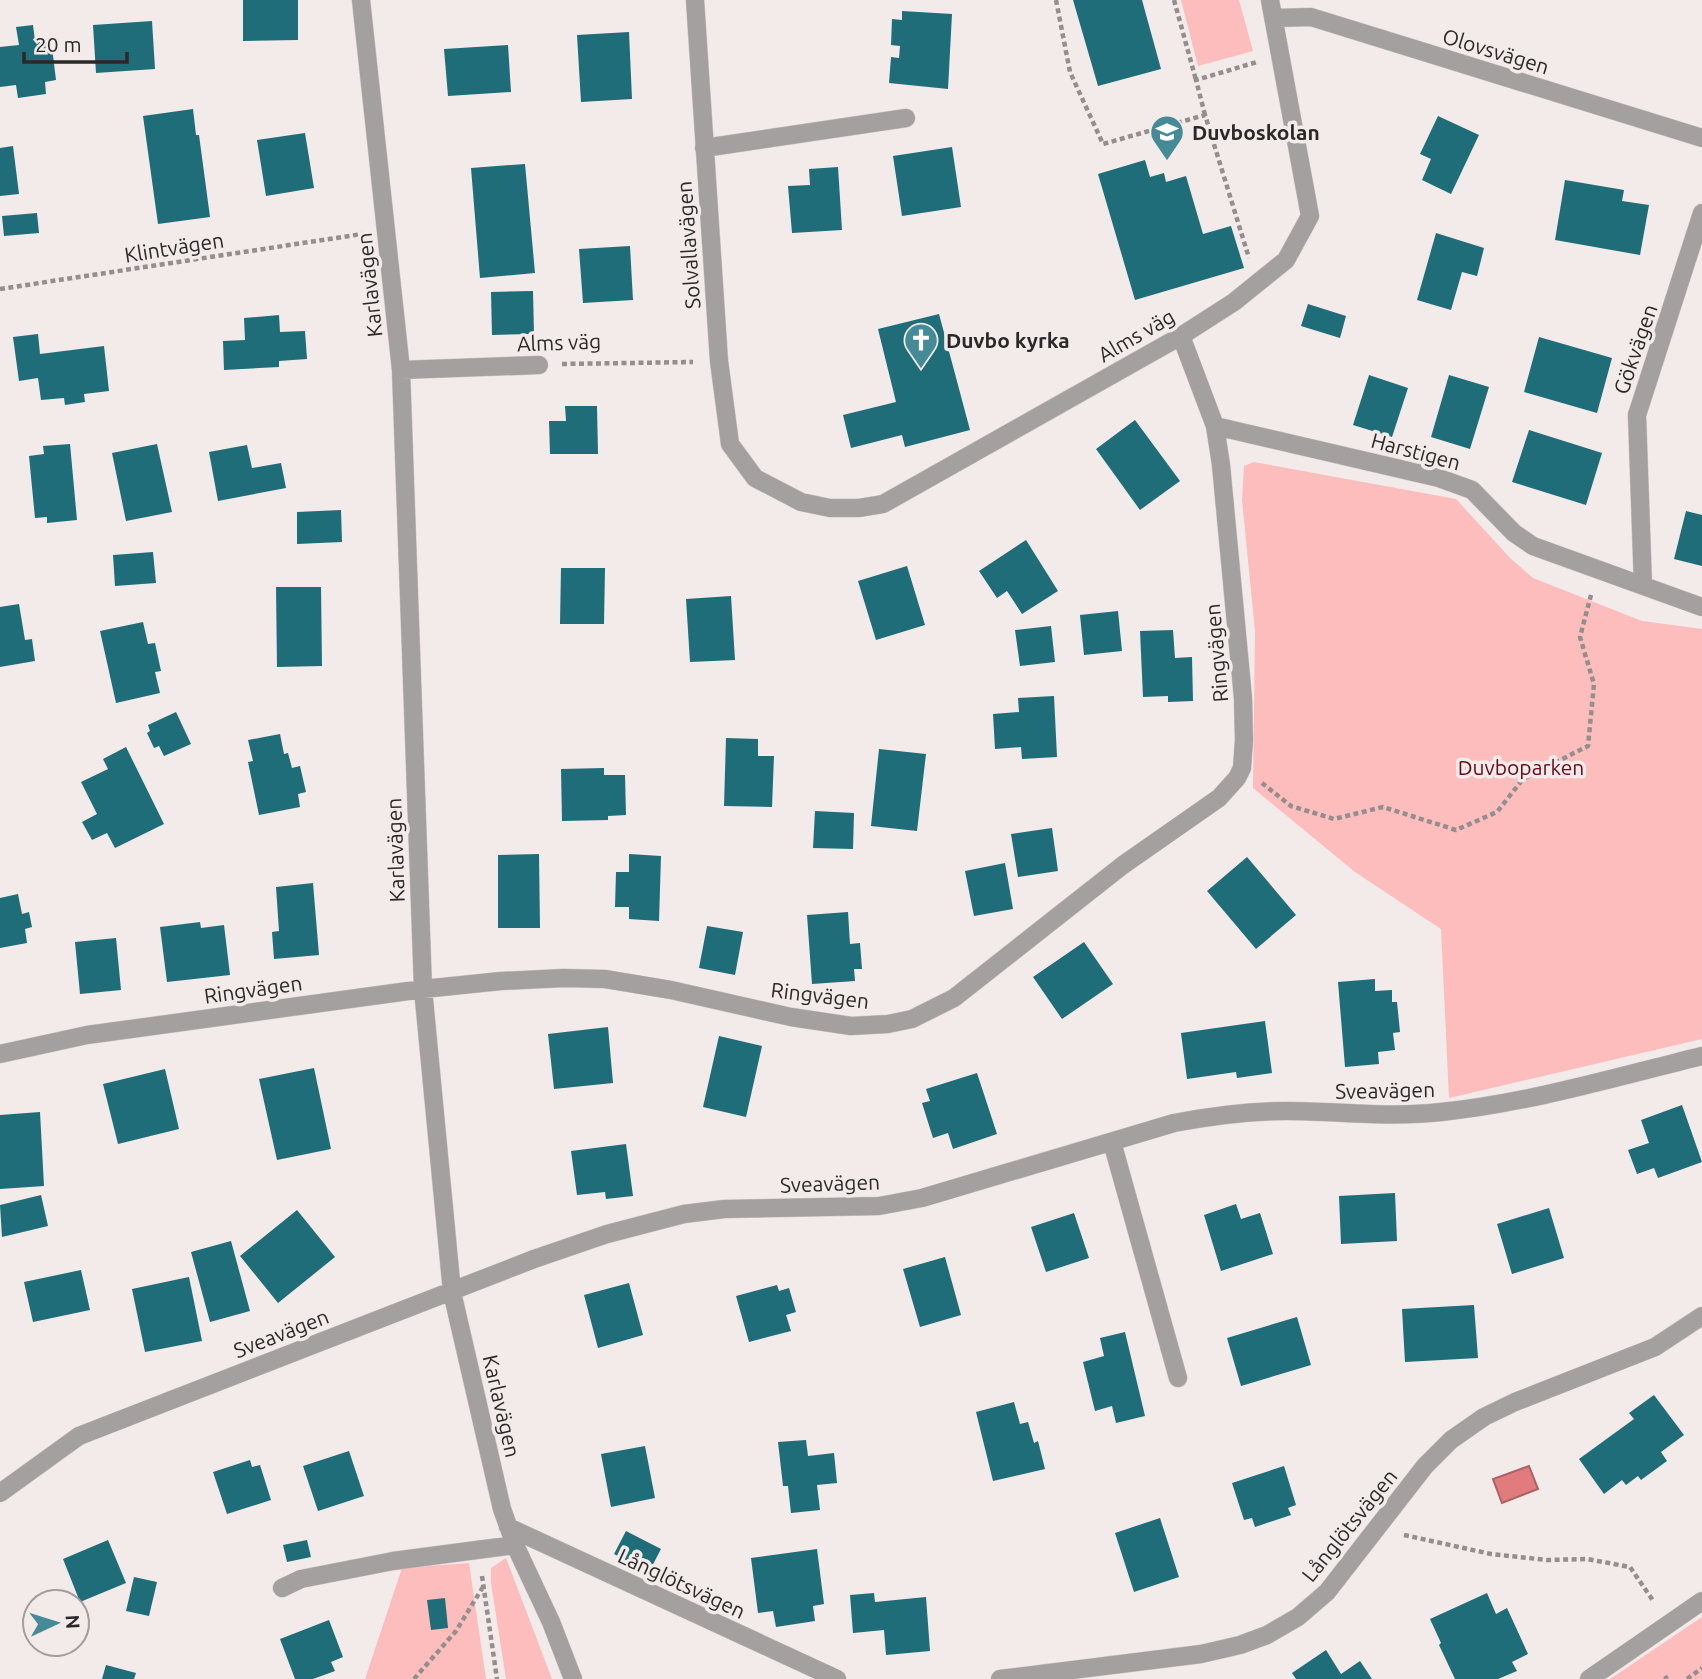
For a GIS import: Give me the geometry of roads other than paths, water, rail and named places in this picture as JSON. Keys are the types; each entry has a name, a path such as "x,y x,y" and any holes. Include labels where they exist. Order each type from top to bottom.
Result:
{"street":[{"name":"Karlavägen","path":"361,0 401,370 423,989 452,1292 508,1527 551,1622 573,1679"},
{"name":"Solvallavägen","path":"695,0 719,361 730,444 755,478"},
{"name":"Alms väg","path":"755,478 801,502 830,508 859,508 883,504 1181,336 1234,302 1286,260 1310,216 1270,0"},
{"name":"Olovsvägen","path":"1275,18 1311,17 1702,138"},
{"path":"704,148 906,118"},
{"name":"Gökvägen","path":"1643,586 1637,415 1702,214"},
{"name":"Ringvägen","path":"0,1054 87,1035 423,989 501,981 605,979 671,990 791,1017 851,1026 888,1024 912,1019 954,998 1123,865 1219,798 1237,778 1242,768 1243,698 1215,426 1181,336"},
{"name":"Alms väg","path":"401,370 539,365"},
{"name":"Harstigen","path":"1215,426 1439,478 1472,490 1514,534 1533,546 1702,607"},
{"name":"Sveavägen","path":"0,1493 79,1436 534,1259 607,1234 684,1214 724,1209 879,1206 922,1198 1174,1123 1245,1113 1286,1111 1391,1116 1441,1112 1502,1104 1702,1056"},
{"path":"1112,1142 1178,1378"},
{"name":"Långlötsvägen","path":"1000,1679 1201,1654 1240,1646 1267,1635 1298,1617 1327,1592 1425,1466 1451,1440 1515,1402 1655,1347 1702,1316"},
{"name":"Långlötsvägen","path":"508,1527 837,1679"},
{"path":"282,1588 301,1579 393,1561 515,1545"},
{"path":"1589,1679 1702,1601"}],"place":[{"name":"Duvboskolan","path":"1167,162"},
{"name":"Duvbo kyrka","path":"921,370"}],"park label":[{"name":"Duvboparken","path":"1521,767"}]}
